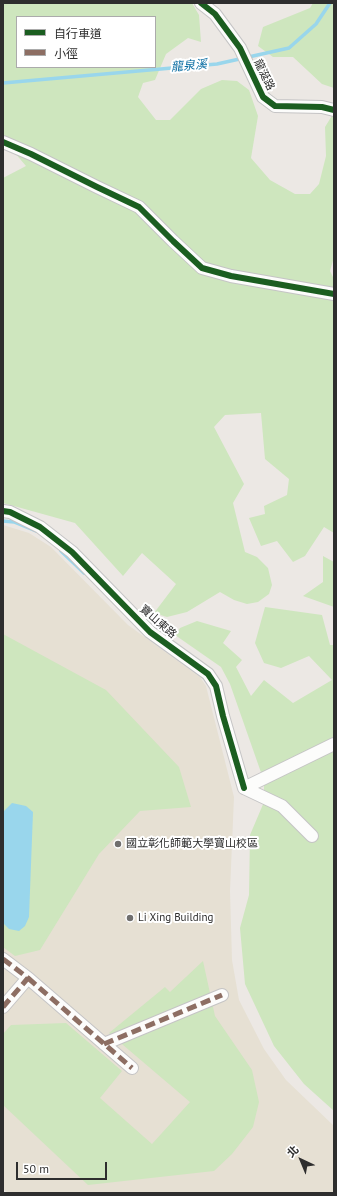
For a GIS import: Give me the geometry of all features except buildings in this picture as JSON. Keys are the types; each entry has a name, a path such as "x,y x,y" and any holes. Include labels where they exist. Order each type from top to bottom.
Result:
{"street":[{"name":"龍涎路","path":"201,3 215,14 240,48 263,97 275,106 322,107 334,110"},
{"path":"3,142 31,154 97,188 139,207 173,242 202,268 231,276 334,294"},
{"name":"寶山東路","path":"3,511 10,512 40,527 72,552 150,632 208,674 216,686 244,788"},
{"path":"244,788 334,744"},
{"path":"244,788 282,806 312,836"},
{"path":"3,959 28,978 132,1068"},
{"path":"3,1007 28,978"},
{"path":"104,1044 222,995"}],"shaded area":[{"name":"國立彰化師範大學寶山校區","path":"3,525 29,533 51,547 128,625 200,677 206,686 234,797 230,891 232,960 239,1000 264,1049 286,1080 334,1126 334,1193 8,1193 3,1189"}],"green space":[{"path":"3,3 192,3 199,15 201,42 188,38 166,54 155,80 143,83 138,97 156,120 170,120 201,89 222,80 237,81 249,90 258,116 251,158 270,180 295,194 310,194 319,184 326,156 325,127 333,114 334,257 330,271 334,279 334,533 324,527 305,556 293,562 277,541 261,546 249,518 265,514 264,506 287,495 289,479 265,459 261,413 225,415 214,427 244,484 233,503 245,552 257,557 268,568 272,585 269,594 258,602 247,604 234,600 220,592 187,612 167,617 154,613 176,584 142,553 123,576 75,523 3,503 3,178 26,166 3,139"},
{"path":"313,3 334,3 334,88 322,84 293,57 273,57 258,46 263,27 310,8"},
{"path":"323,556 334,562 334,607 303,596 323,582"},
{"path":"265,607 322,615 330,645 334,645 334,1111 304,1084 274,1046 245,984 240,928 249,895 250,835 264,802 264,781 230,684 221,667 175,635 180,628 197,621 231,631 223,643 242,660 236,667 251,696 264,680 293,703 332,680 309,656 281,668 264,663 255,643"},
{"path":"3,634 106,690 179,767 191,807 140,811 99,854 40,950 15,956 3,947"},
{"path":"203,961 215,1016 252,1070 259,1102 253,1127 232,1154 214,1171 88,1185 3,1105 3,1034 11,1025 66,1023 122,1071 100,1098 152,1144 190,1102 109,1033 165,987 170,992"}],"water":[{"path":"12,803 26,806 33,812 29,917 25,926 19,931 9,929 3,923 3,812"}],"waterway":[{"name":"龍泉溪","path":"3,83 217,64 289,48 316,24 330,3"},
{"path":"3,521 14,522 36,531"},
{"path":"61,551 84,573"}],"marked path":[{"path":"3,959 28,978 3,1007"},
{"path":"28,978 132,1068"},
{"path":"104,1044 222,995"}],"cycle path":[{"path":"201,3 215,14 240,48 263,97 275,106 322,107 334,110"},
{"path":"3,142 31,154 139,207 202,268 231,276 334,294"},
{"path":"3,511 10,512 40,527 72,552 150,632 208,674 216,686 244,788"}],"place":[{"name":"國立彰化師範大學寶山校區","path":"118,844"},
{"name":"Li Xing Building","path":"130,918"}]}
